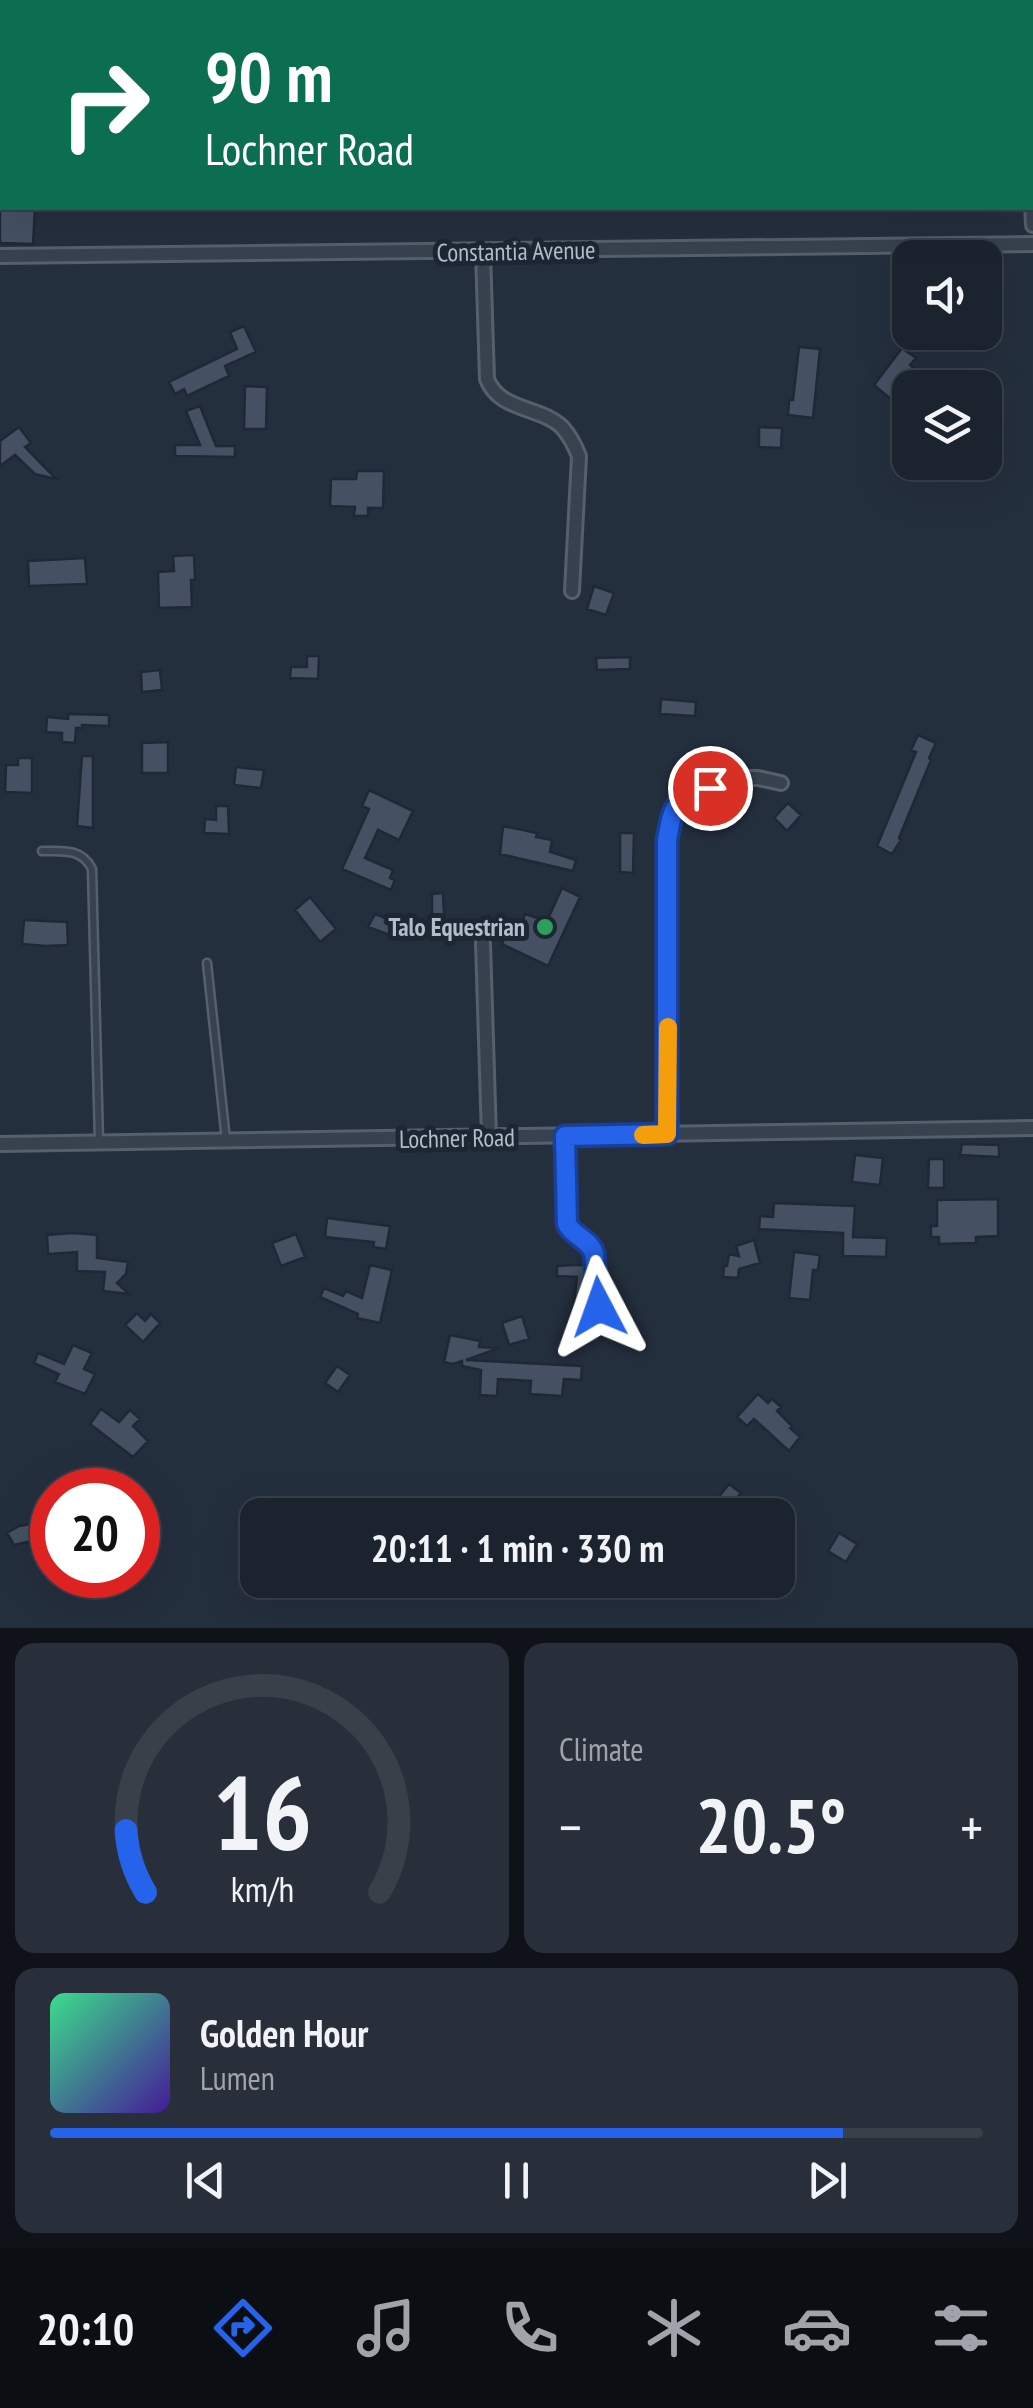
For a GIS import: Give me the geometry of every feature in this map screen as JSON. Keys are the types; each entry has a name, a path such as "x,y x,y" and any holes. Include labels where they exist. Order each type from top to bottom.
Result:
{"street":[{"name":"Constantia Avenue","path":"0,256 1033,244"},
{"path":"484,252 487,379 491,388 507,401 558,425 579,456 572,591"},
{"path":"667,1134 666,866 671,818 678,803 690,794 744,778 781,783"},
{"path":"483,943 489,1137"},
{"name":"Lochner Road","path":"0,1144 1033,1128"}],"lane":[{"path":"42,851 76,852 92,869 99,1143"},
{"path":"207,964 226,1141"},
{"path":"565,1136 567,1224 591,1244 599,1307"}],"building":[{"path":"0,210 35,210 33,244 0,243"},
{"path":"244,326 256,352 225,366 229,376 187,396 184,389 175,394 169,382 237,349 230,332"},
{"path":"799,347 820,349 813,418 788,415"},
{"path":"900,350 916,358 910,365 916,370 892,370 892,400 874,385"},
{"path":"245,386 267,387 266,429 244,429"},
{"path":"200,406 216,446 235,446 235,457 175,456 175,445 200,445 186,411"},
{"path":"19,427 31,443 25,447 56,479 35,474 15,455 0,466 0,441"},
{"path":"759,427 782,428 781,448 759,447"},
{"path":"357,471 384,471 383,508 368,508 368,516 354,516 355,507 330,506 331,479 356,479"},
{"path":"194,555 192,607 159,608 158,572 174,571 173,556"},
{"path":"85,558 87,584 29,586 28,561"},
{"path":"594,586 614,593 606,615 587,609"},
{"path":"307,656 319,656 318,679 290,678 291,667 307,667"},
{"path":"630,657 630,669 597,670 596,658"},
{"path":"160,670 162,690 142,692 141,672"},
{"path":"661,699 696,702 695,716 660,714"},
{"path":"68,714 109,715 109,726 82,725 76,728 75,743 62,742 62,733 46,732 47,717 68,719"},
{"path":"918,735 936,743 901,840 892,854 877,846 916,752 911,750"},
{"path":"168,742 168,773 142,773 142,743"},
{"path":"82,756 93,756 93,828 77,826"},
{"path":"18,758 32,758 32,793 5,792 6,765 18,765"},
{"path":"236,767 264,770 261,788 234,785"},
{"path":"369,790 413,811 399,840 378,830 365,858 393,870 391,890 342,869 369,809 362,806"},
{"path":"788,803 801,815 787,831 774,818"},
{"path":"216,806 228,806 229,834 204,833 205,819 216,820"},
{"path":"503,826 552,840 550,852 576,860 573,871 500,854"},
{"path":"620,833 634,833 633,873 620,872"},
{"path":"562,888 580,897 548,966 502,944 507,932 517,935 525,914 547,921"},
{"path":"443,893 445,935 432,935 432,894"},
{"path":"310,897 336,929 320,942 295,910"},
{"path":"375,914 411,928 406,941 368,927"},
{"path":"24,920 67,922 68,945 22,944"},
{"path":"962,1144 999,1145 999,1157 960,1155"},
{"path":"855,1155 883,1158 880,1185 852,1182"},
{"path":"929,1159 944,1159 944,1188 928,1188"},
{"path":"998,1199 998,1236 976,1237 976,1243 939,1244 939,1237 931,1237 931,1226 937,1226 937,1200"},
{"path":"774,1203 855,1206 853,1237 887,1238 886,1257 843,1256 843,1233 759,1229 760,1216 773,1217"},
{"path":"327,1218 390,1226 386,1249 373,1247 374,1242 325,1237"},
{"path":"296,1234 305,1257 281,1266 272,1243"},
{"path":"47,1235 97,1235 97,1258 128,1262 126,1274 117,1283 129,1294 103,1291 105,1272 77,1271 77,1252 48,1254"},
{"path":"754,1240 760,1263 739,1269 738,1278 723,1277 729,1254 739,1256 736,1246"},
{"path":"794,1252 820,1255 818,1270 813,1270 810,1300 789,1298"},
{"path":"370,1265 392,1270 380,1323 357,1318 358,1314 320,1297 324,1288 362,1298"},
{"path":"589,1265 585,1312 573,1311 577,1277 557,1276 557,1266"},
{"path":"137,1313 145,1321 151,1314 160,1323 143,1342 125,1325"},
{"path":"522,1316 529,1339 509,1345 502,1323"},
{"path":"450,1335 480,1341 479,1347 499,1348 466,1360 582,1366 581,1380 564,1379 562,1396 530,1394 531,1381 498,1379 497,1396 480,1395 481,1370 462,1366 462,1361 444,1362"},
{"path":"73,1345 92,1353 84,1369 95,1374 85,1394 55,1382 59,1374 34,1363 38,1353 64,1364"},
{"path":"337,1366 350,1375 338,1392 325,1383"},
{"path":"758,1394 781,1407 777,1411 800,1437 789,1451 754,1419 747,1426 737,1417"},
{"path":"101,1409 119,1422 130,1410 140,1419 133,1426 148,1441 133,1457 90,1424"},
{"path":"729,1484 741,1493 737,1498 718,1498"},
{"path":"30,1524 30,1541 14,1545 7,1533"},
{"path":"839,1533 857,1544 846,1562 828,1551"}],"slow traffic":[{"path":"643,1135 667,1134 668,1027"}],"place":[{"name":"Talo Equestrian","path":"545,927"}],"route":[{"path":"599,1307 591,1244 567,1224 565,1136 667,1134 667,840 674,810 684,797 710,788"}]}
